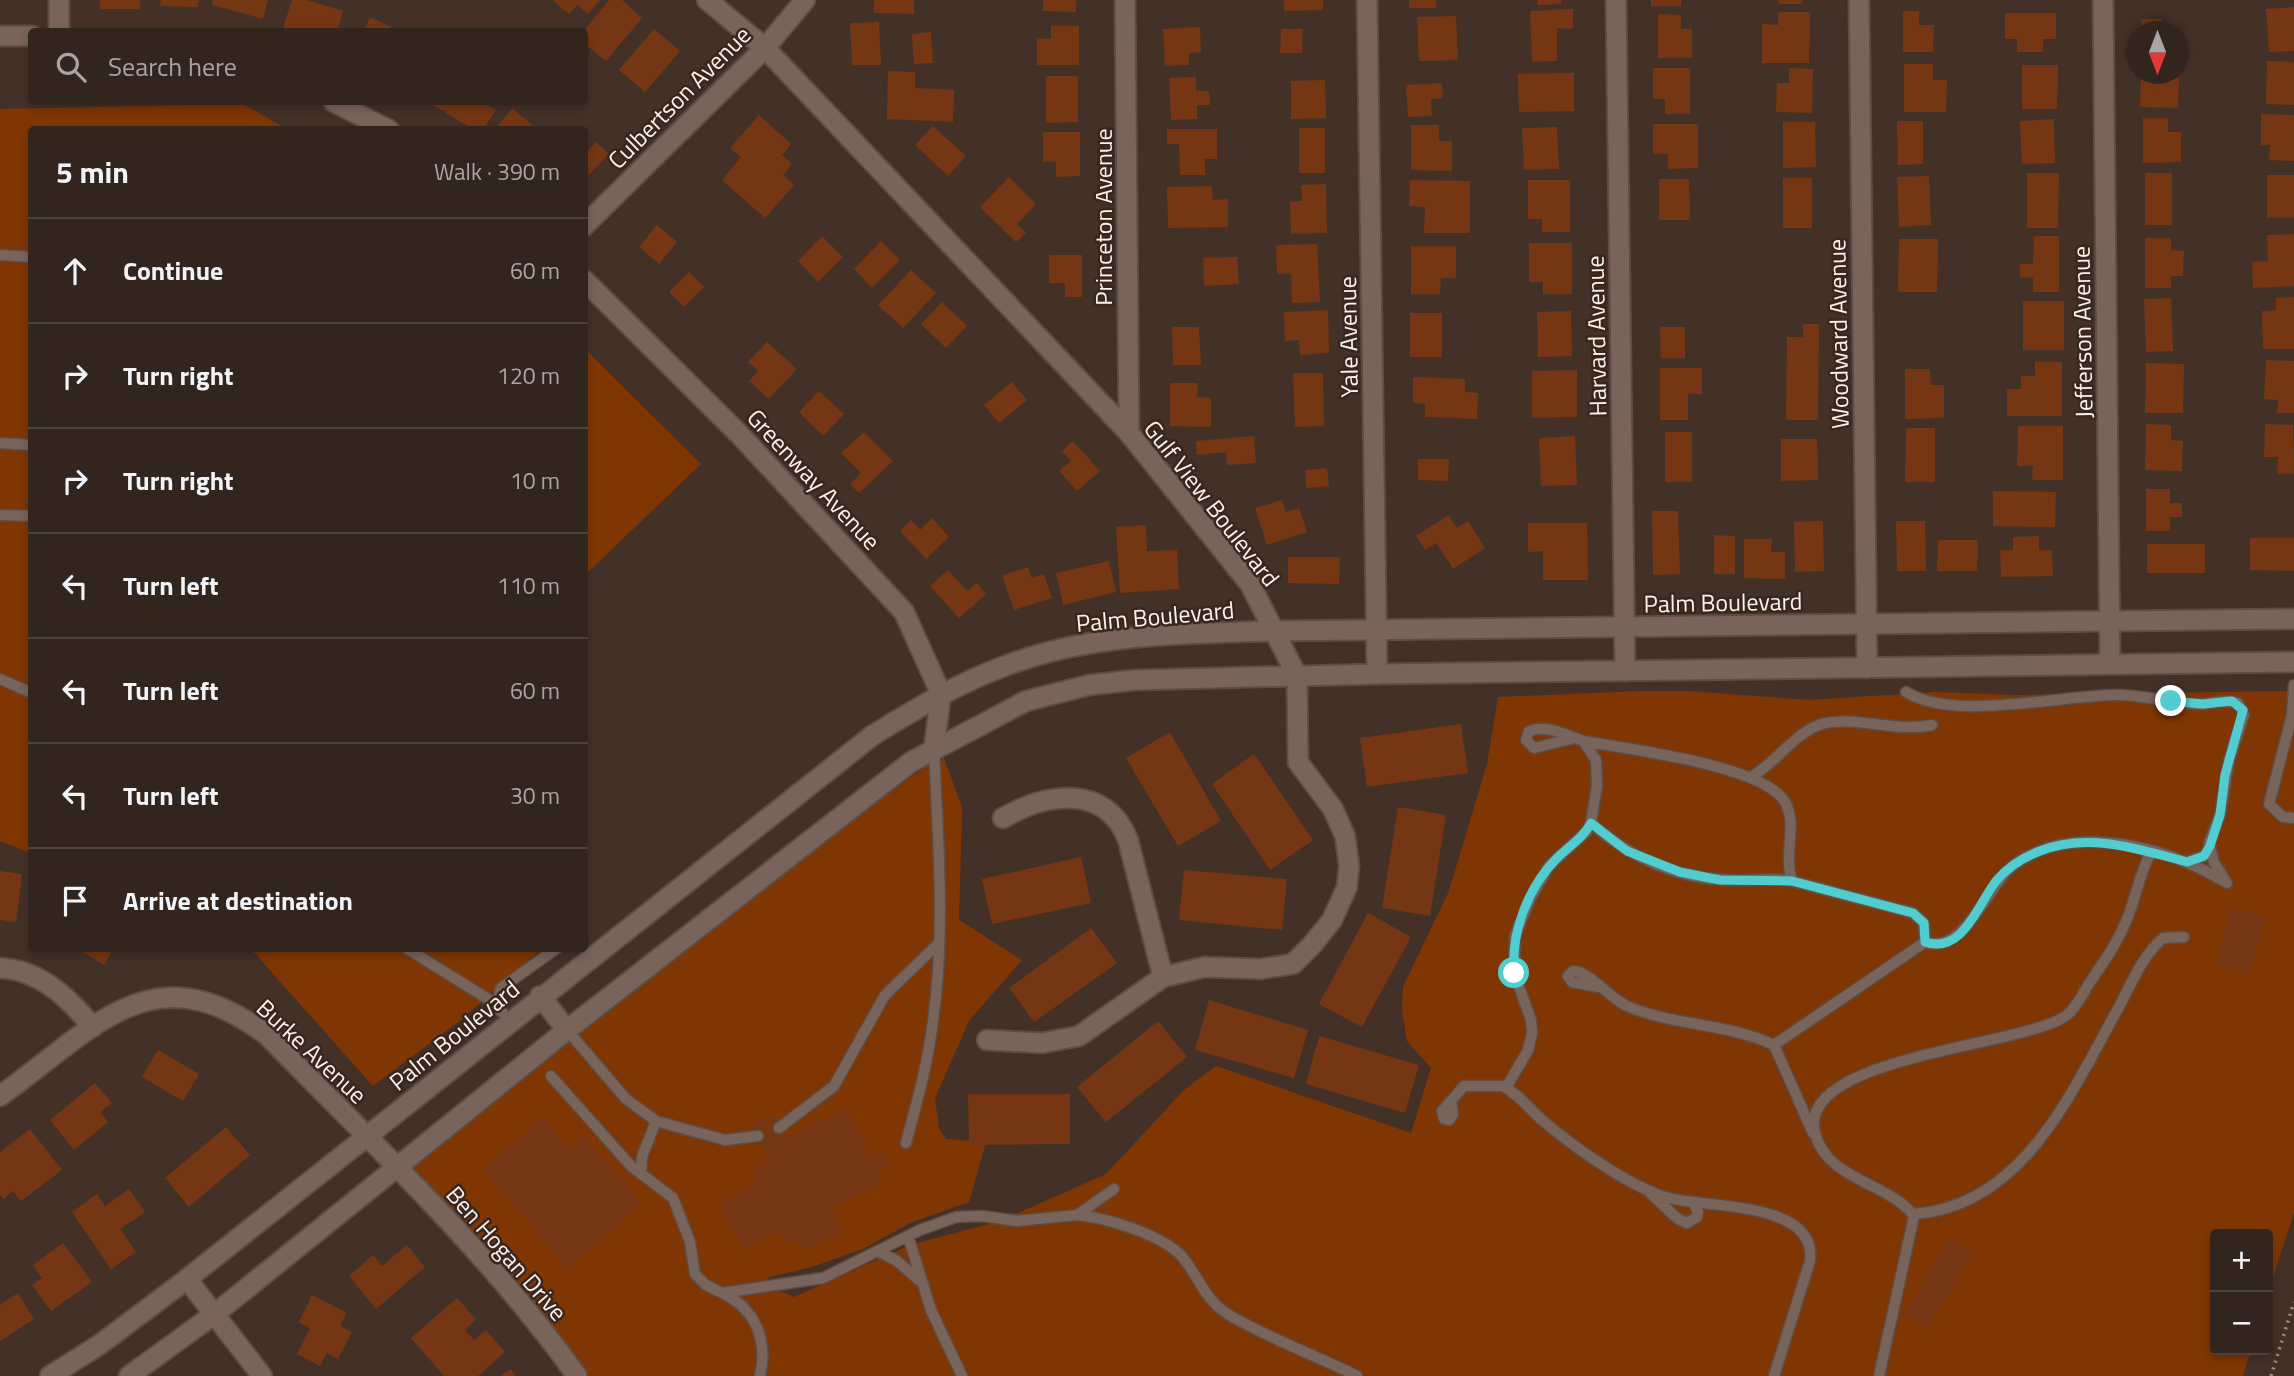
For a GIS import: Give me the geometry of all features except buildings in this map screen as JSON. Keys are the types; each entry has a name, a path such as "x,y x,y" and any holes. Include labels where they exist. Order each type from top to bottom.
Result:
{"street":[{"path":"59,0 59,28"},
{"name":"Gulf View Boulevard","path":"707,0 765,48 1129,433 1250,584 1297,676 1298,762 1334,809 1345,836 1349,864 1342,898 1332,920 1312,946 1293,964 1260,969 1205,967 1163,976 1079,1035 1042,1043 987,1040"},
{"name":"Culbertson Avenue","path":"588,222 765,48 805,0"},
{"name":"Princeton Avenue","path":"1125,0 1129,433"},
{"name":"Yale Avenue","path":"1367,0 1377,674"},
{"name":"Harvard Avenue","path":"1616,0 1625,671"},
{"name":"Woodward Avenue","path":"1858,0 1867,668"},
{"name":"Jefferson Avenue","path":"2103,0 2110,664"},
{"path":"0,36 28,36"},
{"path":"340,105 381,126"},
{"name":"Greenway Avenue","path":"588,284 738,433 904,612 941,694"},
{"name":"Palm Boulevard","path":"50,1376 99,1345 187,1279 540,996 873,735 941,694 1006,665 1069,647 1126,639 1274,631 2294,619"},
{"path":"129,1376 216,1313 396,1166 849,808 934,748 1026,701 1089,685 1135,680 1377,674 2294,662"},
{"path":"934,748 941,694"},
{"path":"1003,818 1028,803 1060,797 1084,800 1109,811 1122,825 1128,840 1163,976"},
{"path":"0,968 40,978 67,997 93,1027"},
{"name":"Burke Avenue","path":"0,1096 121,1009 147,999 179,996 210,1001 240,1015 267,1035 396,1166"},
{"path":"540,996 567,1030"},
{"name":"Ben Hogan Drive","path":"396,1166 450,1222 540,1324 577,1376"},
{"path":"187,1279 216,1313 262,1376"}],"lane":[{"path":"0,255 28,257"},
{"path":"0,443 28,445"},
{"path":"0,515 28,516"},
{"path":"0,679 28,692"},
{"path":"2294,685 2293,715 2269,804 2283,817 2294,818"},
{"path":"1906,692 1926,701 1986,706 2098,695 2145,696 2193,704 2225,700 2238,703 2244,715 2229,760 2220,815 2204,856 2187,862"},
{"path":"1751,777 1772,764 1804,734 1823,724 1913,727 1931,725"},
{"path":"1506,1088 1528,1051 1532,1033 1531,1020 1514,973 1515,936 1530,899 1549,866 1586,832 1591,823 1597,785 1596,760 1579,740 1751,777 1774,788 1786,803 1790,832 1787,863 1792,881"},
{"path":"906,1143 933,1026 939,902 934,748"},
{"path":"1591,823 1621,848 1680,872 1720,880 1792,881 1913,913 1924,923 1925,942"},
{"path":"1598,987 1636,1009 1774,1045 1925,942 1946,943 1963,932 2001,876 2038,852 2076,844 2122,844 2187,862 2227,883 2214,862 2210,846"},
{"path":"1815,1136 1814,1119 1819,1106 1830,1093 1849,1082 1923,1054 2046,1026 2066,1016 2078,1003 2123,927 2151,852"},
{"path":"1774,1045 1815,1136 1827,1156 1840,1167 1894,1198 1913,1214 1930,1213 1958,1204 2004,1179 2018,1165 2040,1140 2066,1100 2151,951 2163,937 2184,937"},
{"path":"779,1128 834,1086 884,995 938,944"},
{"path":"412,952 499,1009 501,988 551,952"},
{"path":"567,1030 626,1099 656,1121 726,1140 758,1136"},
{"path":"551,1076 641,1174 673,1198 690,1242 695,1274 705,1284 741,1303 753,1318 762,1343 760,1376"},
{"path":"1451,1101 1456,1092 1471,1084 1506,1088 1556,1131 1625,1179 1647,1190 1693,1202 1778,1217 1794,1224 1806,1237 1810,1249 1808,1268 1792,1309 1774,1376"},
{"path":"641,1174 642,1157 656,1121"},
{"path":"1077,1215 1114,1189"},
{"path":"1647,1190 1683,1222 1692,1221 1696,1217 1698,1212 1693,1202"},
{"path":"1879,1376 1889,1341 1891,1315 1913,1214"},
{"path":"722,1293 823,1278 939,1221 962,1216 1017,1222 1077,1215 1126,1227 1169,1246 1185,1261 1202,1290 1231,1317 1357,1376"},
{"path":"908,1236 931,1310 962,1376"},
{"path":"878,1251 897,1261 922,1282"}],"path":[{"path":"2271,1376 2294,1302"}],"shaded area":[{"path":"245,105 282,126 28,126 28,852 0,841 0,109"},
{"path":"588,352 701,464 588,572"},
{"path":"1689,691 1809,700 1934,692 2017,695 2294,691 2294,1213 2273,1277 2273,1229 2210,1229 2210,1355 2249,1355 2243,1376 589,1376 546,1316 411,1167 855,818 935,760 942,761 943,756 962,807 959,920 1022,960 969,1021 935,1098 939,1128 946,1139 986,1142 969,1202 910,1223 863,1249 812,1267 769,1277 763,1284 794,1297 910,1245 1000,1221 1106,1174 1184,1090 1216,1066 1411,1133 1431,1068 1407,1041 1402,1010 1403,987 1449,891 1487,764 1498,697"},
{"path":"254,952 538,952 461,1020 373,1086"}],"route":[{"path":"1514,973 1515,936 1530,899 1549,866 1586,832 1591,823 1627,851 1680,872 1720,880 1769,878 1792,881 1913,913 1924,923 1925,942 1931,944 1946,943 1963,932 2001,876 2022,860 2051,847 2122,844 2187,862 2198,859 2208,850 2220,815 2225,775 2244,715 2241,706 2232,701 2203,704 2171,701"}]}
